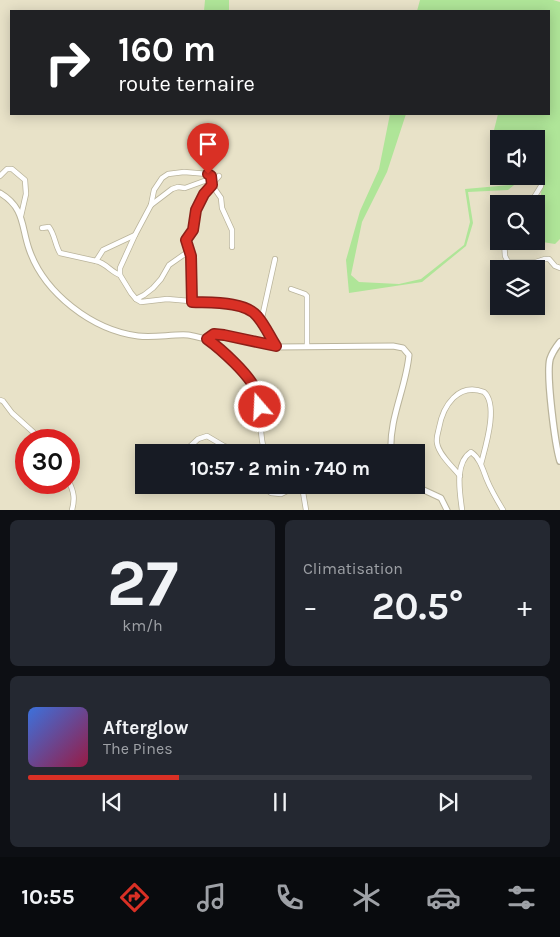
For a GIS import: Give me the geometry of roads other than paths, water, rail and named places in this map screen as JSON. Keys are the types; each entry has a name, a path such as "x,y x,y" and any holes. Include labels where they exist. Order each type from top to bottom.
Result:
{"main road":[{"path":"560,342 550,360 549,372 553,421 560,461"}],"street":[{"path":"0,176 9,168 25,180 26,194 21,216"},
{"path":"120,275 120,268 151,204 158,183 168,174 195,172 211,176 212,183 221,198 224,214 232,230 232,246"},
{"path":"192,302 191,256 186,240 193,230 196,210 204,194 219,176"},
{"path":"151,204 172,189 184,188 204,181 212,183"},
{"path":"536,195 541,186"},
{"path":"0,193 21,216 29,249 39,271 57,294 87,316 110,328 131,335 188,335 207,339 230,358 248,378 256,392 260,407 263,444"},
{"path":"42,228 49,227 60,253 104,264 111,271 120,275 136,299 141,302 167,299 234,305 252,311 276,346"},
{"path":"96,261 103,250 135,235"},
{"path":"505,250 508,262 536,262 549,259 555,266 560,268"},
{"path":"136,299 144,296 154,288 169,265 189,251"},
{"path":"261,322 275,259"},
{"path":"291,289 307,296 307,346"},
{"path":"207,339 214,334 276,346 393,346 404,348 409,355 408,370 393,421 392,444"},
{"path":"460,476 439,449 437,437 447,404 456,396 471,390 484,392 489,399 490,423 481,464"},
{"path":"0,400 30,429"},
{"path":"193,444 198,439 207,436 221,444"},
{"path":"462,510 460,476 465,458 471,452 481,464 487,481 502,510"},
{"path":"425,491 441,498 447,510"},
{"path":"72,510 74,494"},
{"path":"303,494 306,510"}]}
